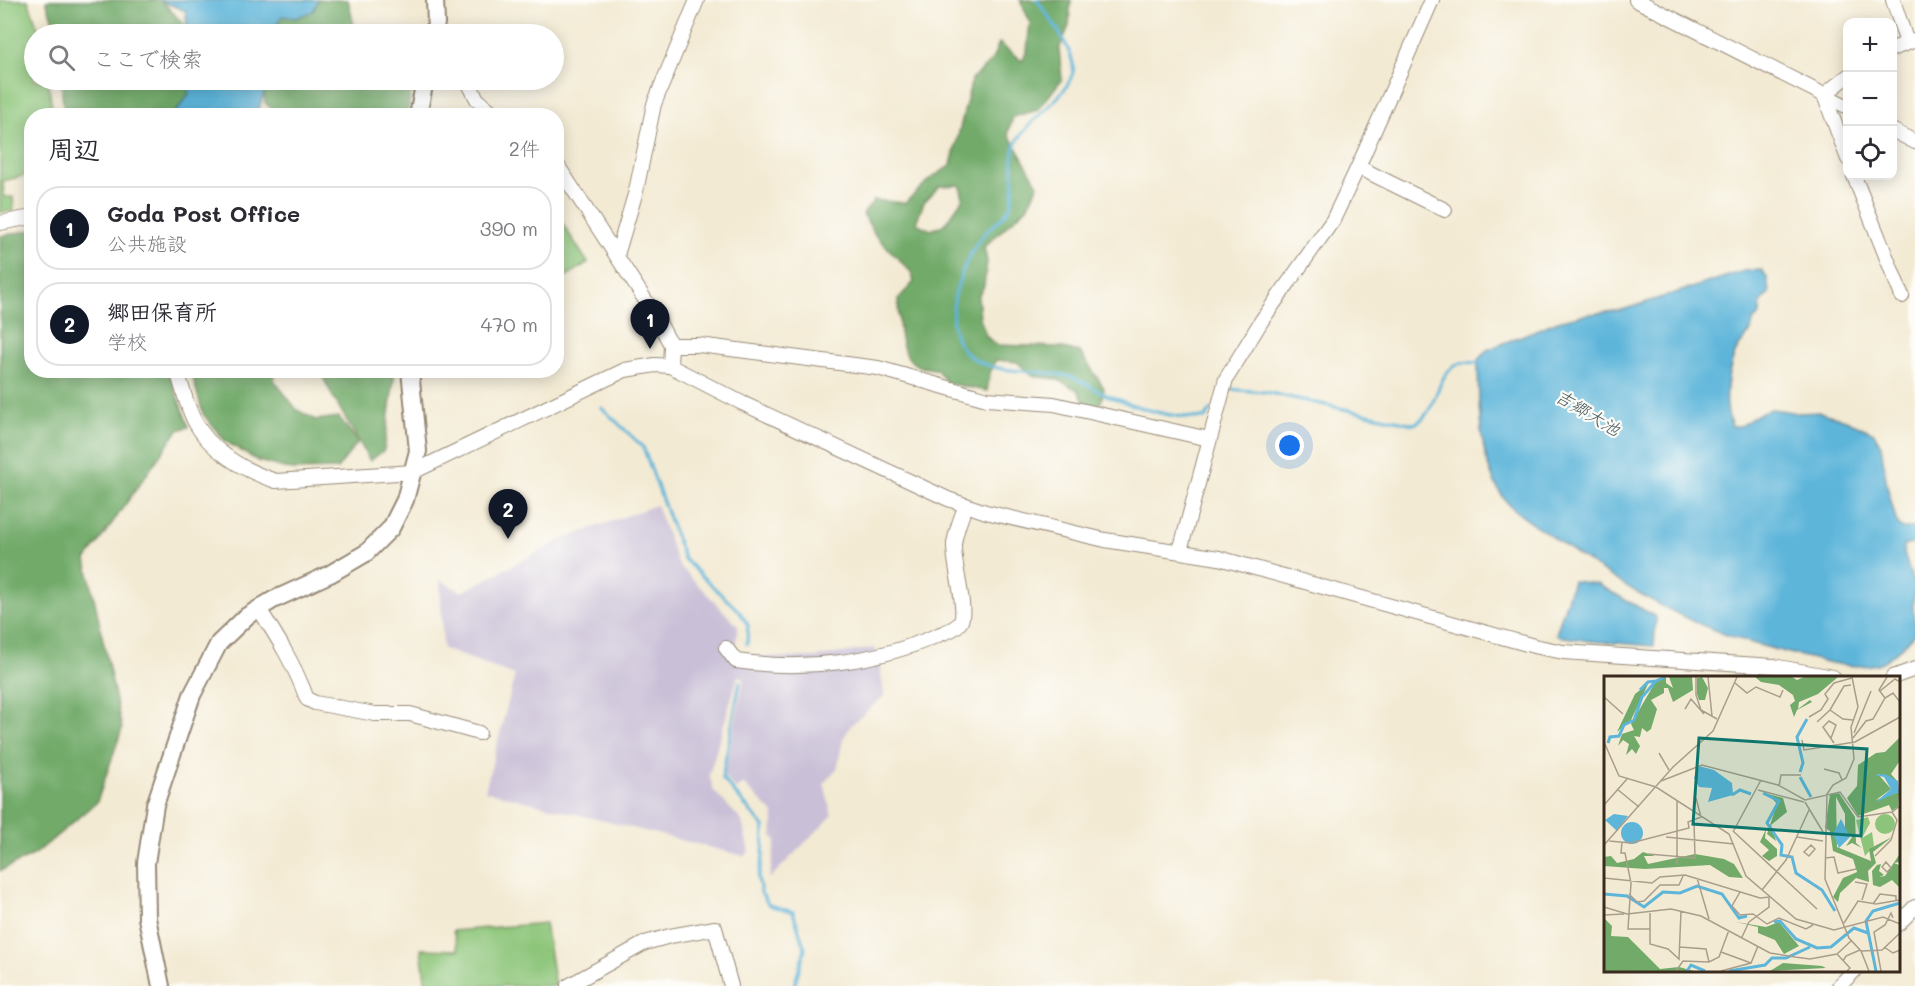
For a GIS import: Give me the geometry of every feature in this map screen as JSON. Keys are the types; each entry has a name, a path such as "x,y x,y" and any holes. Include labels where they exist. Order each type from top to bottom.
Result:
{"main road":[{"path":"435,0 437,24"},
{"path":"420,108 423,90"},
{"path":"161,986 147,918 146,863 155,805 192,696 219,643 247,616 366,553 391,528 405,500 418,451 411,378"}],"street":[{"path":"617,255 636,191 654,104 697,0"},
{"path":"1180,551 1226,379 1262,320 1333,220 1432,0"},
{"path":"1636,0 1843,104"},
{"path":"1893,0 1911,42 1897,47"},
{"path":"1824,95 1843,80"},
{"path":"472,90 477,99 488,108"},
{"path":"1824,95 1843,146"},
{"path":"1897,132 1915,142"},
{"path":"1358,167 1444,210"},
{"path":"564,175 655,315 671,345 670,366"},
{"path":"1856,180 1902,296"},
{"path":"0,223 24,218"},
{"path":"671,345 699,345 878,368 987,399 1054,404 1209,439"},
{"path":"180,378 199,429 217,449 258,475 276,481 413,472 625,370 655,365 670,366 753,408 948,499 986,512 1057,530 1219,558 1534,646 1563,651 1823,676"},
{"path":"726,648 736,661 750,663 795,666 836,663 918,644 958,626 962,619 962,610 954,544 966,505"},
{"path":"259,609 285,649 308,699 315,703 375,714 410,714 479,733"},
{"path":"1896,676 1915,669"},
{"path":"1900,923 1915,907"},
{"path":"568,986 645,943 715,928 731,986"},
{"path":"1839,986 1853,971"}],"shaded area":[{"path":"656,505 678,564 738,626 735,648 738,654 787,658 816,657 875,648 884,696 851,725 843,739 837,769 824,783 832,816 769,879 776,839 772,837 774,814 743,784 736,789 724,776 744,678 738,676 709,775 714,791 742,821 749,852 744,856 485,791 515,675 443,649 440,580 462,592 561,540"}],"green space":[{"path":"0,0 28,0 36,24 24,24 24,90 49,90 52,108 24,108 24,176 3,181 4,197 13,197 14,211 0,212"},
{"path":"46,0 158,0 162,1 183,24 54,24"},
{"path":"318,0 348,0 354,24 277,24 282,16 296,18 312,11"},
{"path":"1020,0 1071,0 1069,26 1059,49 1062,79 1038,110 1013,117 1008,133 1038,185 1027,207 984,247 987,261 984,286 978,297 980,318 986,336 996,345 1058,347 1080,352 1104,388 1101,403 1086,406 1078,390 1056,379 1033,376 1017,362 996,360 990,373 987,391 947,383 937,370 918,366 911,361 900,336 898,299 914,282 911,272 876,236 863,214 874,200 905,203 930,179 951,165 972,79 992,60 999,43 1022,61 1027,51 1030,22","holes":["960,185 963,198 945,224 931,230 916,223 924,202 940,186"]},
{"path":"62,90 188,90 189,94 178,108 63,108"},
{"path":"263,90 411,90 408,108 271,108 265,103"},
{"path":"564,226 588,263 564,278"},
{"path":"24,231 24,378 171,378 189,427 178,430 86,560 122,729 97,802 35,854 0,871 0,236"},
{"path":"193,378 274,378 297,410 316,420 339,417 358,442 337,469 292,470 258,461 225,441 203,414"},
{"path":"324,378 394,378 384,450 370,461"},
{"path":"545,923 555,986 426,986 421,949 458,950 453,931"}],"water":[{"path":"159,0 318,0 313,11 296,18 282,16 277,24 187,24 186,11"},
{"path":"188,90 263,90 264,93 259,108 179,108 189,94"},
{"name":"吉郷大池","path":"1762,270 1767,277 1769,293 1760,304 1760,314 1753,321 1749,333 1737,349 1728,377 1727,408 1732,426 1740,426 1762,412 1772,409 1799,413 1820,412 1846,420 1874,433 1881,445 1887,486 1896,520 1900,528 1915,528 1915,543 1904,546 1903,550 1915,589 1913,604 1915,632 1898,651 1877,664 1857,666 1837,664 1776,650 1724,634 1671,611 1610,576 1520,514 1503,497 1488,466 1481,431 1478,360 1487,350 1558,321 1582,315 1622,310 1744,271"},
{"path":"1573,581 1597,584 1656,617 1654,646 1558,636 1556,634"}],"waterway":[{"path":"1037,0 1066,45 1071,55 1073,72 1064,90 1019,138 1013,154 1011,204 1003,216 984,234 967,261 955,296 953,314 954,330 960,345 971,357 992,367 1068,376 1109,396 1156,412 1181,417 1205,418 1211,410"},
{"path":"1227,389 1265,392 1414,424 1428,411 1441,383 1452,368 1461,363 1480,363"},
{"path":"602,408 643,447 684,559 739,611 748,625 747,644"},
{"path":"740,682 722,778 764,827 763,856 758,878 761,893 769,905 793,912 805,949 794,986"}],"place":[{"name":"Goda Post Office","path":"650,349"},
{"name":"郷田保育所","path":"508,539"}]}
